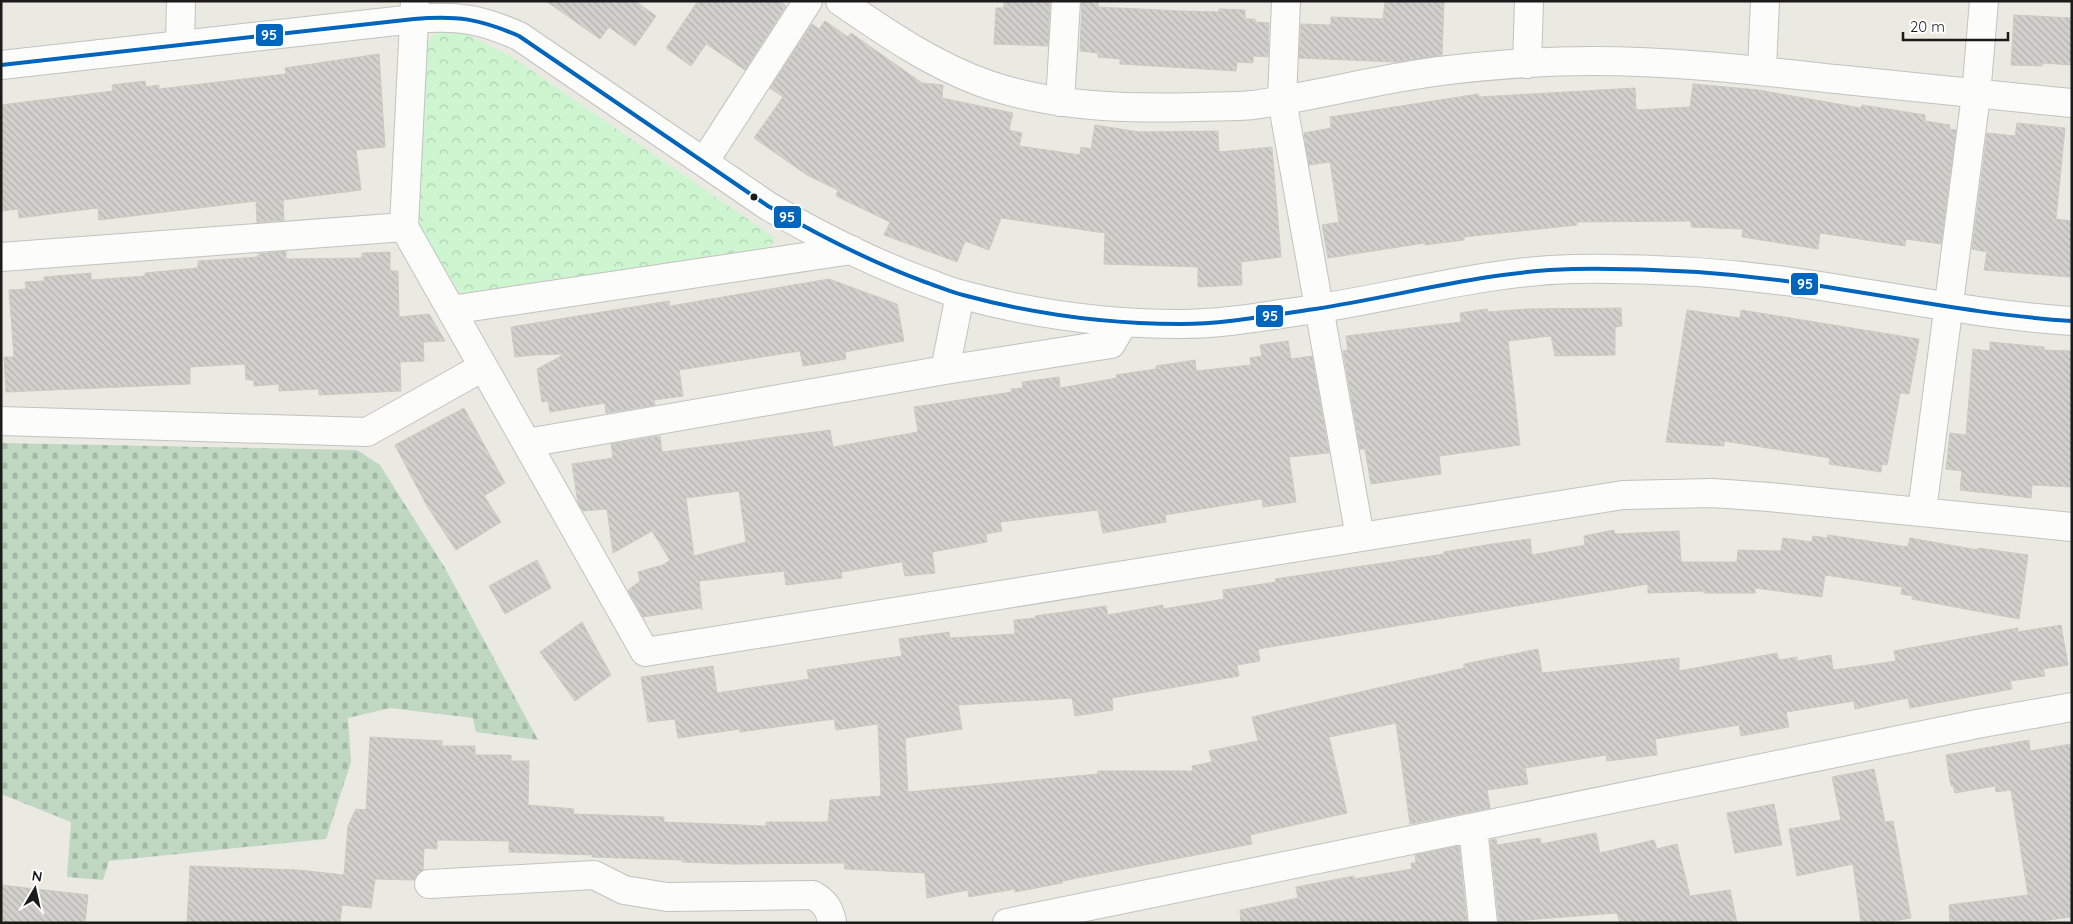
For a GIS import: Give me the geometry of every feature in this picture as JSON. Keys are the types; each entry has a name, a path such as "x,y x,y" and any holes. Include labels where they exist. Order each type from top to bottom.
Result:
{"street":[{"path":"180,45 181,1"},
{"path":"489,1 512,25 547,56"},
{"path":"704,162 808,1"},
{"path":"840,1 921,54 979,81 1040,99 1060,102 1168,108 1248,105 1353,85 1430,73 1527,64 1591,61 1762,69 1976,94 2072,103"},
{"path":"1060,102 1066,1"},
{"path":"1286,1 1282,100 1360,537"},
{"path":"1527,64 1529,1"},
{"path":"1762,69 1765,1"},
{"path":"1922,511 1976,94 1984,1"},
{"path":"415,10 404,227 645,652 1623,495 1712,493 1922,511 2072,527"},
{"path":"1,65 180,45 415,10 473,19 519,36 768,206 800,225 899,272 960,295 1019,307 1124,322 1185,324 1318,308 1449,284 1569,269 1677,270 1791,282 2015,316 2072,321"},
{"path":"1,257 404,227"},
{"path":"451,310 852,250"},
{"path":"945,370 960,295"},
{"path":"527,444 945,370 1111,344 1124,322"},
{"path":"1,421 367,432 483,367"},
{"path":"1007,923 1967,726 2072,707"},
{"path":"1473,828 1483,923"},
{"path":"429,884 594,875 624,890 667,898 814,895 824,902 831,914 832,923"}],"green space":[{"path":"436,32 465,34 512,57 775,238 766,255 463,297 416,226 423,47"},
{"path":"1,443 357,450 380,465 445,568 538,740 476,732 473,718 390,708 348,718 351,762 326,839 109,861 103,880 67,877 71,822 1,794"}],"building":[{"path":"546,1 635,1 656,16 635,46 609,27 600,39"},
{"path":"698,1 780,1 786,6 745,70 706,44 691,66 666,48"},
{"path":"1004,1 1050,1 1048,46 994,44 996,8 1004,8"},
{"path":"1082,1 1098,1 1098,7 1219,12 1219,9 1245,10 1245,19 1255,19 1255,22 1269,23 1268,57 1253,56 1253,63 1237,62 1236,71 1120,64 1120,59 1098,57 1098,53 1080,51"},
{"path":"1385,1 1444,1 1442,55 1397,62 1299,58 1301,24 1331,25 1331,17 1383,19"},
{"path":"2014,15 2072,18 2072,65 2043,63 2042,66 2011,65"},
{"path":"825,21 848,37 851,33 922,83 943,85 942,98 1013,113 1009,130 1022,133 1019,146 1080,155 1081,147 1091,149 1095,125 1139,132 1218,131 1219,152 1272,147 1281,257 1241,262 1242,285 1198,287 1198,267 1104,264 1105,233 1001,218 989,250 965,241 957,262 884,235 890,222 836,196 838,190 807,175 754,138 783,97 770,88 812,24 819,29"},
{"path":"379,54 385,147 356,150 361,190 283,200 284,220 257,222 256,201 99,220 98,208 19,218 18,209 1,211 1,105 113,91 112,85 145,81 146,87 159,85 159,89 286,74 285,68"},
{"path":"1693,84 1758,90 1861,108 1862,105 1925,115 1925,121 1950,125 1949,129 1956,130 1941,244 1906,239 1905,246 1820,233 1818,249 1742,237 1743,229 1691,227 1691,221 1576,222 1577,225 1464,237 1464,240 1425,245 1425,243 1328,258 1322,225 1339,222 1330,162 1309,165 1304,133 1331,128 1330,117 1478,94 1479,97 1635,88 1636,110 1690,107"},
{"path":"2017,123 2065,128 2056,219 2072,221 2070,277 1984,270 1987,252 1972,249 1987,133 2015,136"},
{"path":"286,251 286,259 362,258 362,253 390,252 390,271 398,271 399,317 429,314 445,341 423,342 424,361 400,362 401,391 319,395 319,389 279,391 279,384 254,386 254,380 246,380 245,364 190,367 190,384 6,392 4,357 14,357 9,290 26,289 25,282 44,281 44,277 91,273 91,280 145,276 145,273 198,268 198,261 258,257 258,254"},
{"path":"829,279 897,304 904,341 845,352 846,359 803,366 800,351 679,370 683,396 654,400 655,405 606,413 605,403 550,412 548,401 542,402 537,369 565,354 515,357 511,327 669,301 670,306"},
{"path":"1621,308 1622,326 1615,327 1615,355 1555,356 1551,336 1508,341 1520,445 1439,456 1441,474 1371,484 1365,449 1360,449 1343,351 1348,350 1346,336 1461,322 1460,313 1487,309 1488,312 1526,309"},
{"path":"1687,310 1740,318 1741,310 1919,339 1909,394 1900,393 1887,465 1882,464 1881,472 1829,464 1830,458 1724,441 1724,446 1666,442"},
{"path":"1288,341 1291,359 1312,356 1329,453 1289,457 1296,502 1263,507 1262,499 1165,515 1166,522 1103,533 1098,510 1000,522 1002,531 986,534 987,542 932,552 935,573 905,576 902,562 841,572 842,578 786,585 784,571 699,581 702,610 701,608 643,617 628,590 640,581 638,572 663,565 670,560 652,531 613,553 607,509 583,511 578,503 572,464 613,458 611,444 660,436 662,452 830,430 833,447 918,432 914,407 1012,392 1011,389 1023,388 1022,382 1059,377 1060,388 1117,378 1116,375 1156,369 1156,366 1195,360 1196,371 1251,365 1250,358 1262,356 1260,345","holes":["739,491 746,542 694,556 686,498"]},
{"path":"1990,342 2044,347 2044,350 2072,351 2072,487 2032,485 2031,498 1960,490 1962,471 1946,469 1950,433 1966,435 1973,349 1990,351"},
{"path":"464,408 505,483 484,496 501,522 456,550 427,506 395,445"},
{"path":"1614,530 1615,534 1679,531 1681,562 1737,562 1738,550 1781,551 1783,538 1812,542 1813,536 1827,538 1828,535 1908,547 1910,538 1978,550 1978,548 2028,555 2019,619 1912,599 1913,596 1901,594 1902,587 1825,575 1822,597 1755,588 1755,593 1704,593 1704,591 1648,593 1648,584 1258,649 1260,661 1237,665 1239,676 1112,698 1113,710 1075,716 1072,698 958,705 962,729 905,738 908,792 1098,774 1098,771 1193,771 1192,766 1212,762 1209,751 1258,741 1252,717 1464,668 1464,664 1538,649 1542,673 1679,658 1679,671 1777,653 1779,660 1797,657 1797,661 1831,655 1833,670 1896,661 1894,651 2018,628 2017,632 2061,625 2068,665 2043,669 2045,676 2010,681 2012,689 1910,708 1908,698 1855,709 1854,701 1786,712 1789,727 1741,736 1739,725 1655,739 1657,755 1607,761 1606,755 1525,768 1528,784 1487,790 1490,808 1410,824 1396,723 1329,737 1347,813 1250,835 1252,844 1015,892 1015,889 969,897 968,890 927,898 925,873 845,869 844,863 733,864 592,857 593,855 509,852 509,841 437,840 437,849 424,848 423,870 414,880 375,879 371,908 342,905 340,923 187,923 190,866 298,870 344,875 348,826 356,809 366,810 370,737 442,741 442,746 475,746 475,755 511,755 511,761 529,761 528,805 574,809 573,814 664,817 664,822 766,826 766,822 828,822 830,800 881,796 878,724 836,730 834,719 740,732 740,729 678,738 675,719 648,722 641,677 713,666 717,693 809,679 807,670 902,656 899,639 949,632 950,638 1015,634 1014,620 1036,618 1035,616 1106,606 1108,615 1163,605 1163,609 1224,599 1223,590 1276,582 1275,579 1530,539 1532,555 1585,545 1584,536"},
{"path":"537,560 551,588 505,614 489,586"},
{"path":"582,622 611,675 575,701 540,652"},
{"path":"2029,740 2030,751 2072,744 2072,917 2024,923 1950,923 1949,905 2028,895 2011,790 1996,792 1995,786 1955,793 1953,785 1951,786 1946,755"},
{"path":"1874,769 1885,822 1893,821 1911,918 1882,923 1861,923 1853,864 1797,876 1789,829 1841,820 1832,777"},
{"path":"1774,804 1782,845 1735,853 1727,813"},
{"path":"1596,833 1600,853 1654,840 1657,849 1677,844 1690,896 1730,890 1737,923 1620,923 1617,913 1499,922 1490,840 1496,839 1497,845 1540,838 1541,844"},
{"path":"1459,846 1467,923 1241,923 1240,910 1298,898 1296,887 1354,876 1354,879 1412,869 1411,863 1416,863 1415,855"},
{"path":"1,885 88,895 85,923 1,923"}],"transit line":[{"name":"95","path":"1,65 414,19 456,18 480,22 519,36 768,206 845,247 885,266 953,292 1016,308 1071,317 1154,324 1215,322 1347,304 1508,274 1600,269 1683,271 1766,279 2002,314 2072,321"}]}
